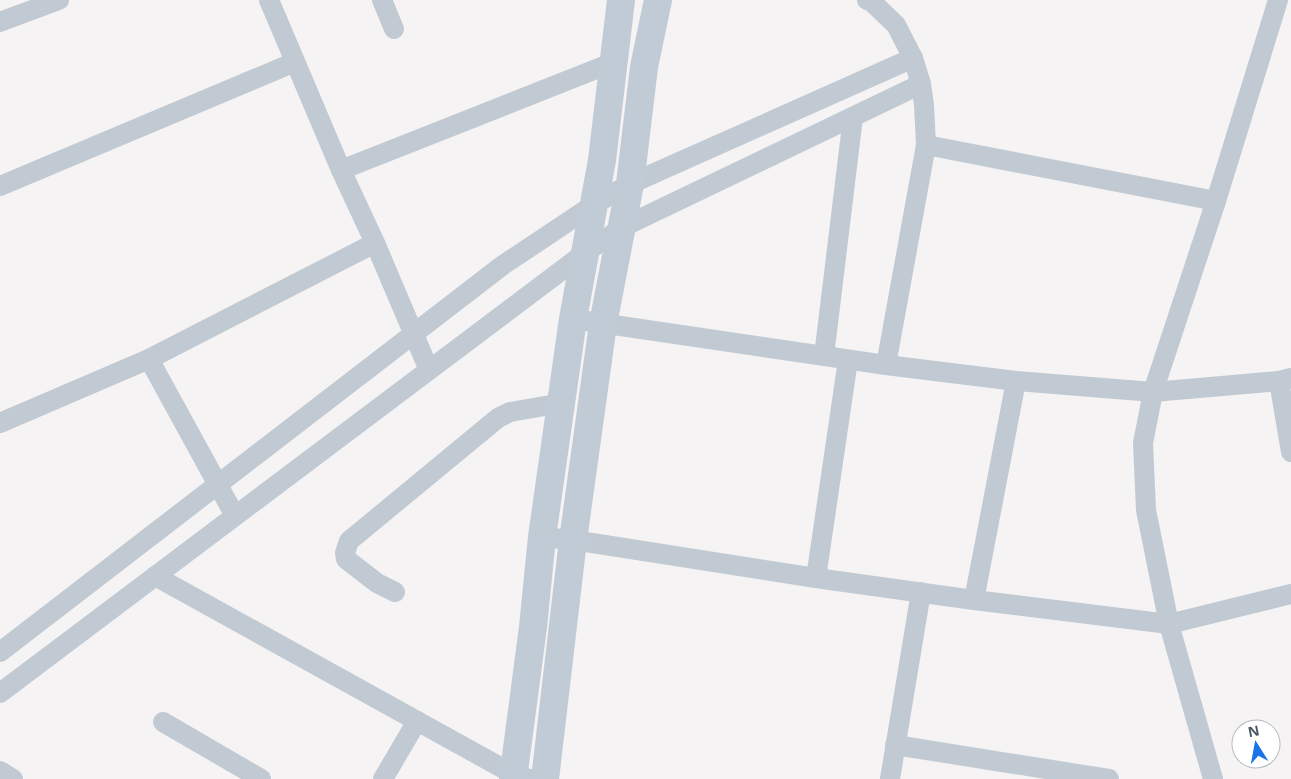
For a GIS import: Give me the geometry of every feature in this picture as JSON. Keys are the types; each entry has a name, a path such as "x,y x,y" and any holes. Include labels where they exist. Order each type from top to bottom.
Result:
{"street":[{"path":"0,22 59,0"},
{"path":"269,0 429,370"},
{"path":"382,0 394,29"},
{"path":"544,779 573,540 603,324 623,226 644,67 658,0"},
{"path":"867,0 872,2 896,25 913,58 921,84 924,105 926,145 886,365"},
{"path":"1214,779 1169,624 1146,510 1143,443 1154,392 1216,201 1278,0"},
{"path":"155,576 518,777 542,537 574,319 602,160 614,62 626,1"},
{"path":"0,652 503,266 593,205 630,184 913,58"},
{"path":"0,186 295,62"},
{"path":"341,170 614,62"},
{"path":"0,693 623,226 921,84"},
{"path":"824,356 853,117"},
{"path":"926,145 1216,201"},
{"path":"0,423 149,358 374,244"},
{"path":"574,319 848,360 1016,381 1154,392 1285,380 1291,452"},
{"path":"149,358 235,516"},
{"path":"816,578 848,360"},
{"path":"974,600 1016,381"},
{"path":"395,592 378,583 346,559 345,553 349,541 498,418 510,412 562,403"},
{"path":"542,537 573,540 816,578 974,600 1169,624 1291,594"},
{"path":"890,779 921,592"},
{"path":"383,779 416,721"},
{"path":"163,722 262,779"},
{"path":"895,745 1109,779"},
{"path":"0,771 14,779"}]}
